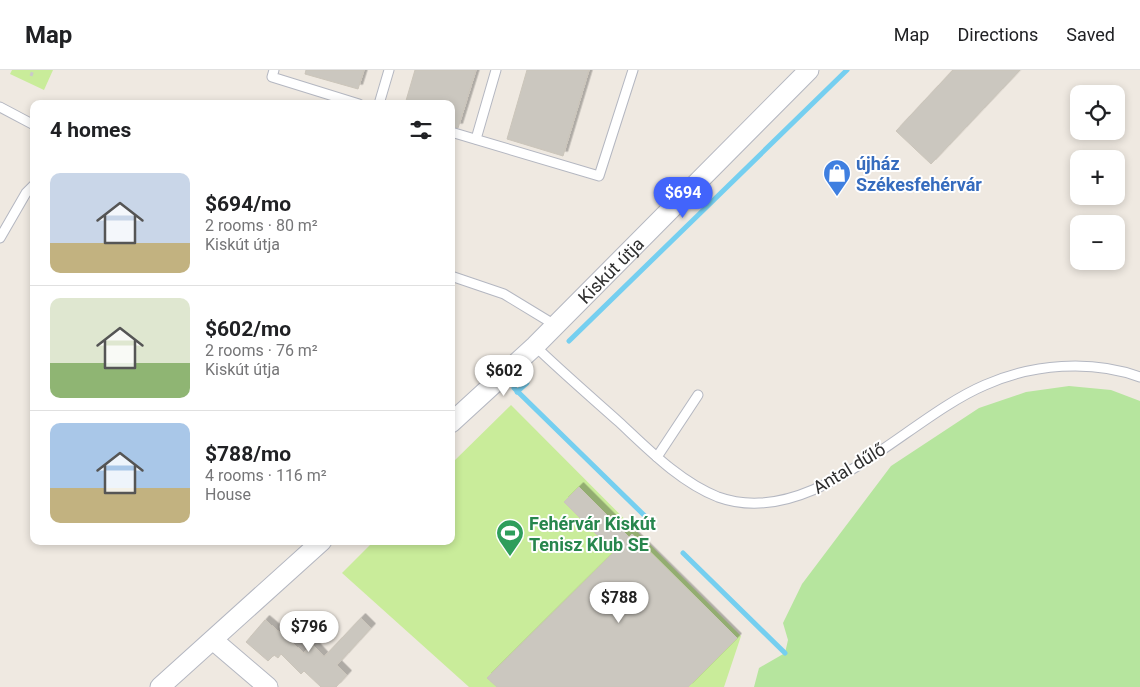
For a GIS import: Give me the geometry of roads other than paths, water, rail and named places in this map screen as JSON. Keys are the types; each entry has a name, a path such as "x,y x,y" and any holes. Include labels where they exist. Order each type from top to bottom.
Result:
{"street":[{"name":"Kiskút útja","path":"455,419 535,346 809,70"},
{"path":"160,687 318,545"},
{"path":"213,640 268,687"}],"lane":[{"path":"274,70 272,77 346,100"},
{"path":"379,100 388,70"},
{"path":"476,139 496,70"},
{"path":"455,133 599,176 633,70"},
{"path":"0,107 30,123"},
{"path":"0,238 30,189"},
{"path":"455,277 504,294 555,325"},
{"name":"Antal dűlő","path":"535,346 657,457 692,484 720,497 747,502 772,502 799,497 827,484 949,404 984,385 1015,373 1050,367 1089,367 1123,371 1140,377"},
{"path":"657,457 698,395"}],"waterway":[{"path":"569,341 847,70"},
{"path":"517,392 527,383"},
{"path":"514,388 649,520"},
{"path":"683,553 785,653"}],"place":[{"name":"újház Székesfehérvár","path":"837,197"},
{"name":"Fehérvár Kiskút Tenisz Klub SE","path":"510,557"}]}
